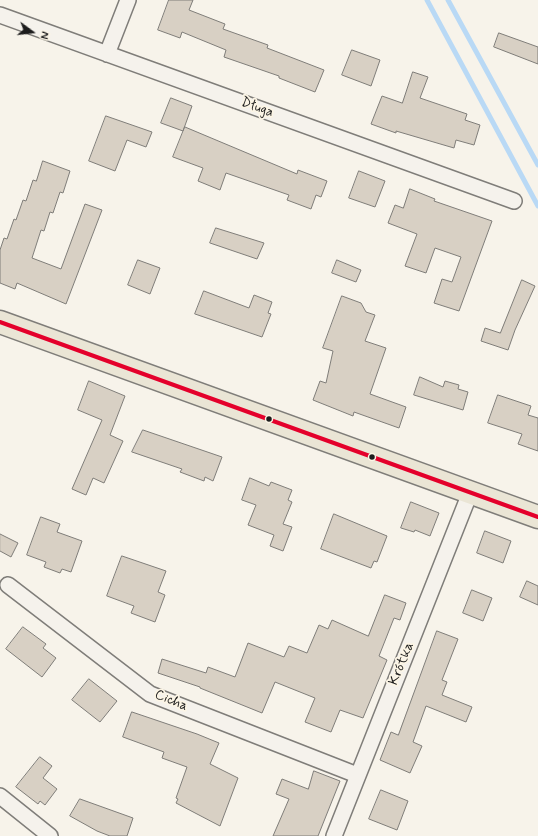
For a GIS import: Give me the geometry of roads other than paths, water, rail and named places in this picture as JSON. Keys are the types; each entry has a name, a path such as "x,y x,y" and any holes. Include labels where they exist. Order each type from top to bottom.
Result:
{"main road":[{"path":"0,322 538,518"}],"street":[{"path":"107,54 128,0"},
{"name":"Długa","path":"0,16 514,201"},
{"name":"Krótka","path":"334,836 470,493"},
{"name":"Cicha","path":"8,585 150,694 358,775"},
{"path":"0,796 50,836"}],"waterway":[{"path":"427,0 538,206"},
{"path":"448,0 538,165"}]}
